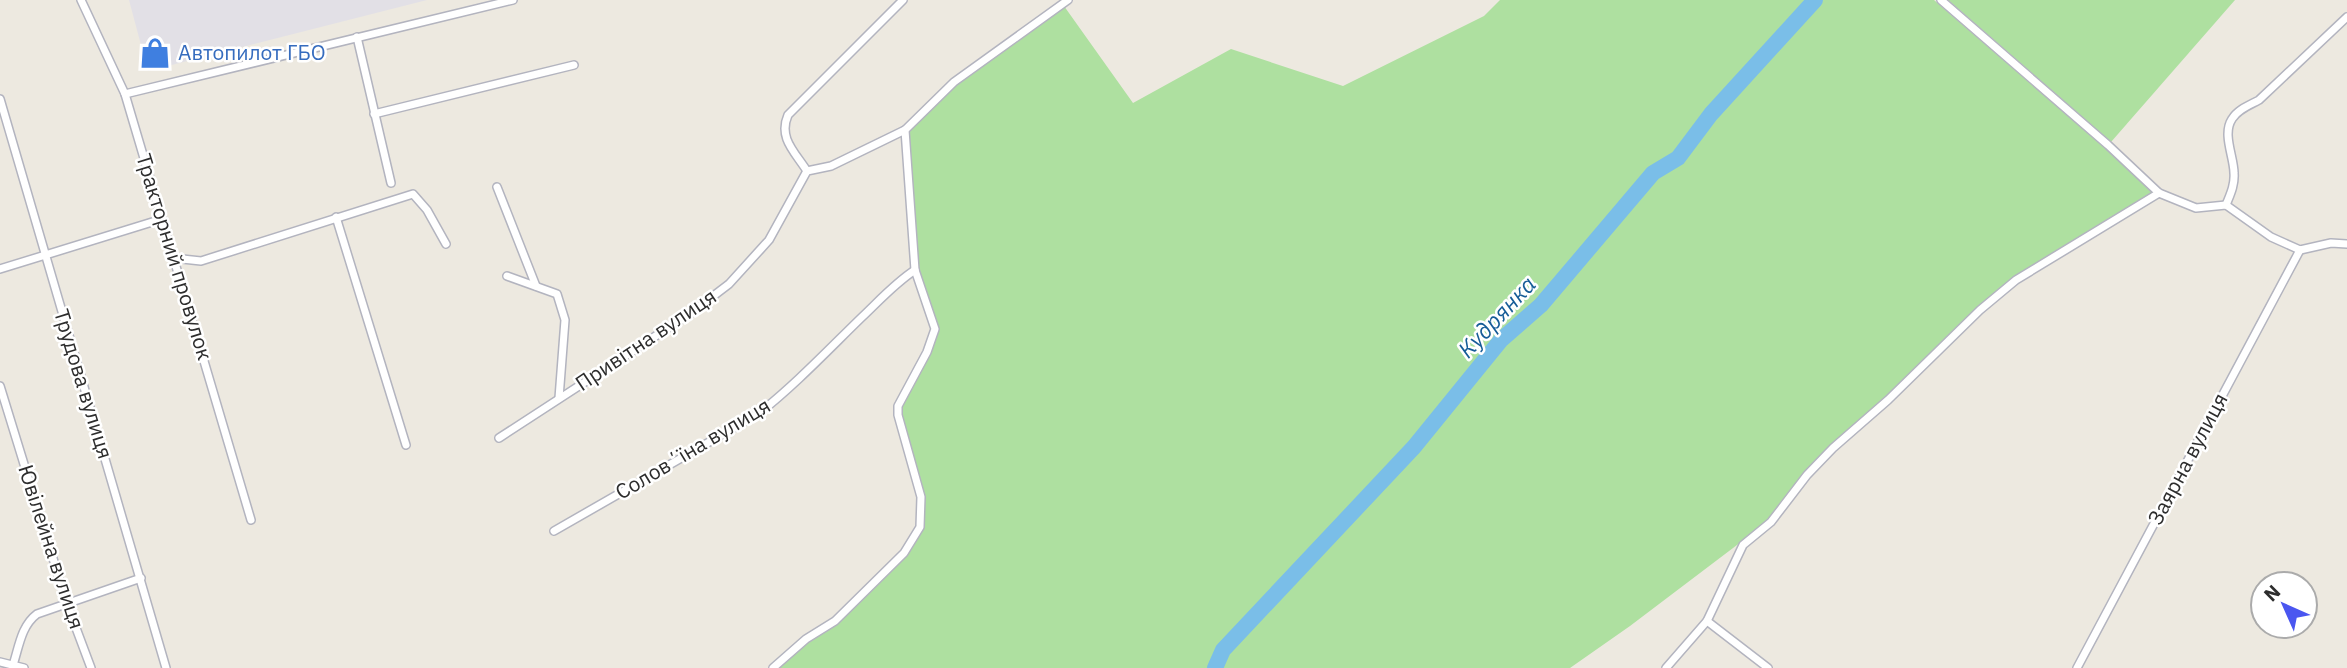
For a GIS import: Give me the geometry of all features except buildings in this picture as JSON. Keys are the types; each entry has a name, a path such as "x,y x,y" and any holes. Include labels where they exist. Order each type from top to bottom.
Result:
{"street":[{"name":"Тракторний провулок","path":"81,0 125,94 251,520"},
{"path":"125,94 513,0"},
{"path":"903,0 788,115 783,127 786,139 807,171 831,166 905,130 954,82 1063,1"},
{"path":"1941,0 2108,145 2159,193 2196,208 2225,205 2271,237 2300,250 2331,243 2347,244"},
{"path":"2225,205 2232,191 2235,174 2228,131 2232,119 2243,108 2259,100 2347,17"},
{"path":"357,37 391,183"},
{"path":"374,114 574,65"},
{"name":"Трудова вулиця","path":"0,99 166,668"},
{"path":"773,668 806,639 835,621 904,553 920,527 921,497 898,415 898,406 927,352 934,329 915,270 905,130"},
{"name":"Привітна вулиця","path":"499,438 691,313 729,284 769,240 807,171"},
{"path":"497,187 536,286"},
{"path":"1666,668 1707,621 1743,545 1771,522 1807,475 1833,448 1888,400 1980,310 2016,280 2159,193"},
{"path":"173,258 201,261 413,194 427,210 446,244"},
{"path":"336,217 406,445"},
{"path":"0,269 162,219"},
{"name":"Заярна вулиця","path":"2077,668 2300,250"},
{"name":"Соловʼїна вулиця","path":"554,531 758,414 788,390 902,278 915,270"},
{"path":"507,276 557,294 565,320 559,398"},
{"name":"Ювілейна вулиця","path":"0,386 67,604 91,668"},
{"path":"13,666 29,621 37,614 141,578"},
{"path":"1707,621 1768,668"},
{"path":"0,663 24,668"}],"shaded area":[{"path":"129,0 427,0 148,71"}],"green space":[{"path":"1500,0 1934,0 2107,149 2153,193 2014,279 1831,446 1770,520 1570,668 779,668 808,643 838,624 907,556 924,528 925,496 902,407 930,354 939,329 919,269 909,131 956,84 1064,6 1133,103 1231,49 1343,86 1484,16"},
{"path":"1948,0 2235,0 2111,142"}],"waterway":[{"name":"Кудрянка","path":"1215,668 1223,650 1414,447 1501,340 1541,305 1653,173 1678,158 1711,114 1815,0"}],"place":[{"name":"Автопилот ГБО","path":"155,53"}]}
